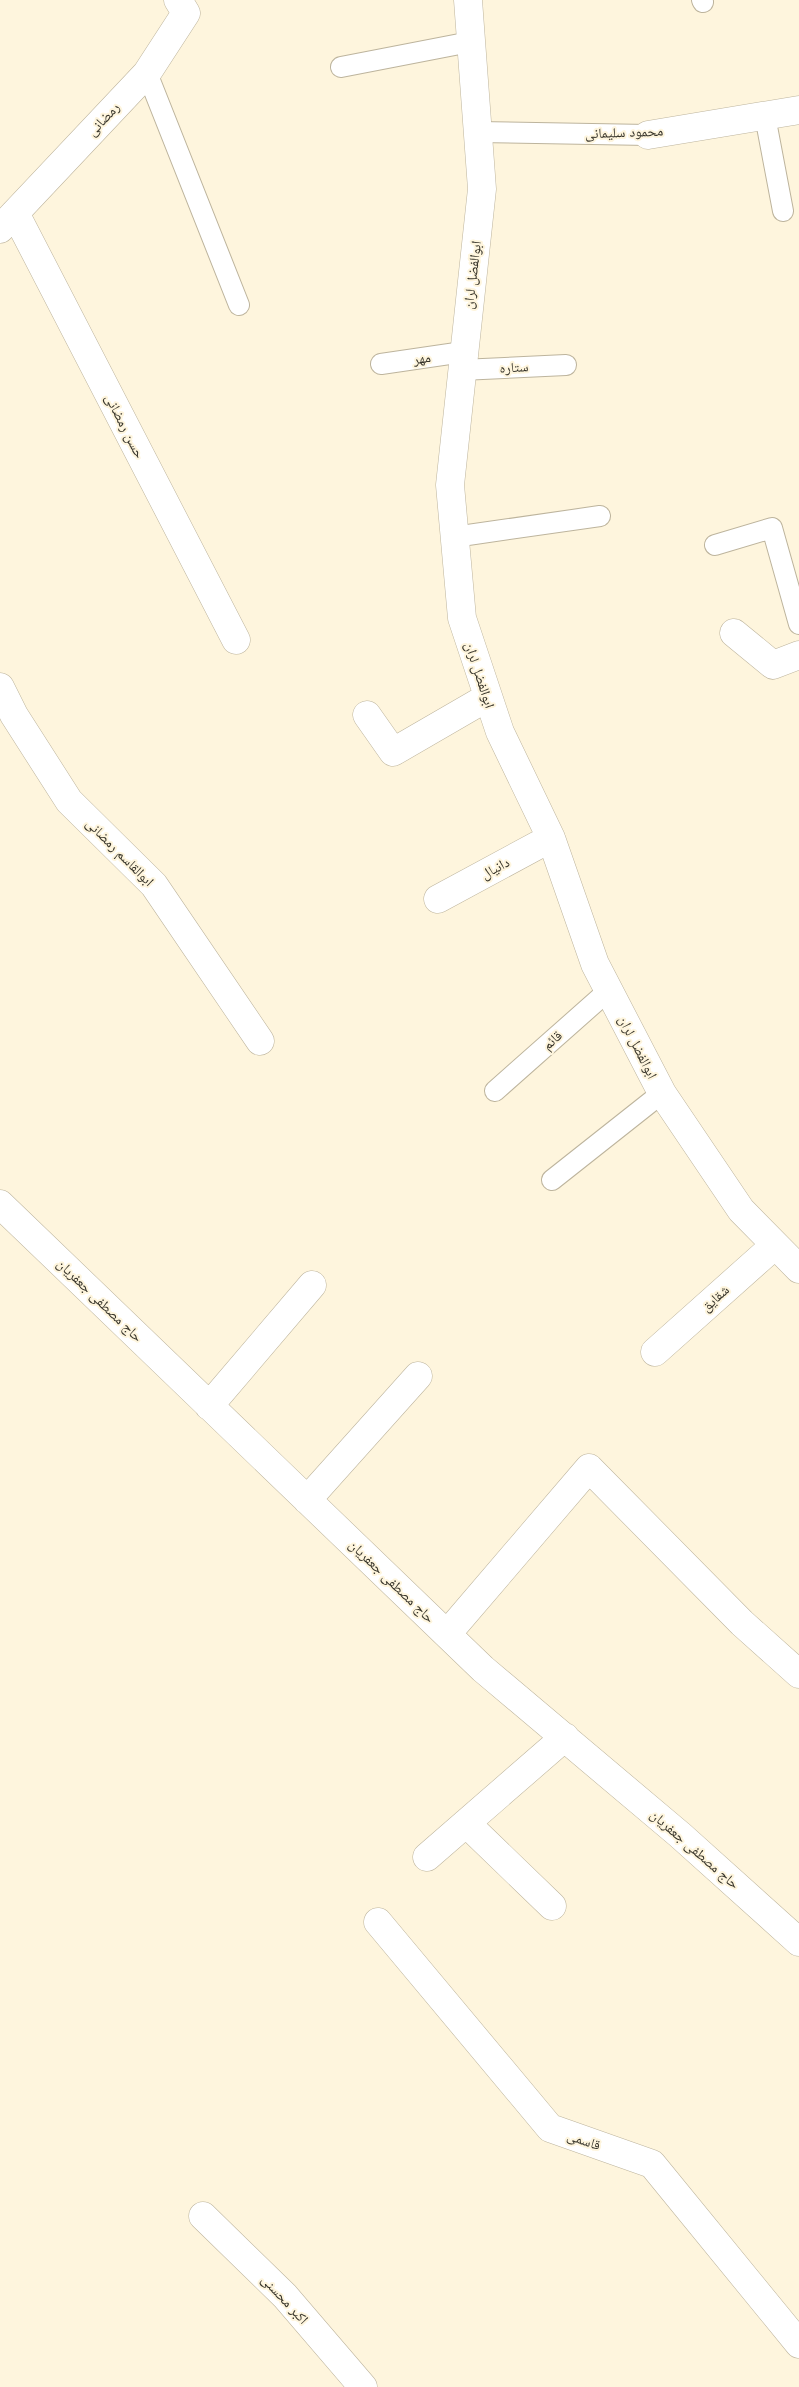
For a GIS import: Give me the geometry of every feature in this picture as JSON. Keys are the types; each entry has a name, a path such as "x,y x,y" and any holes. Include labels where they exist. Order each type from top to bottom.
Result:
{"street":[{"name":"رمضانی","path":"8,221 147,73 186,13 178,0"},
{"name":"ابوالفضل لران","path":"468,0 482,189 450,485 462,618 500,732 551,838 595,964 662,1093 741,1210 799,1268"},
{"name":"محمود سلیمانی","path":"648,135 799,110"},
{"name":"حسن رمضانی","path":"8,221 236,640"},
{"path":"734,633 774,664 799,655"},
{"name":"ابوالقاسم رمضانی","path":"0,687 14,715 69,801 154,885 260,1041"},
{"path":"367,715 394,752 488,697"},
{"name":"دانیال","path":"438,899 551,838"},
{"name":"حاج مصطفی جعفریان","path":"0,1204 483,1669 565,1737 799,1942"},
{"name":"شقایق","path":"655,1352 776,1245"},
{"path":"209,1406 312,1284"},
{"path":"307,1500 418,1376"},
{"path":"446,1634 589,1468 742,1623 799,1674"},
{"path":"427,1857 565,1737"},
{"path":"466,1823 552,1906"},
{"name":"قاسمی","path":"378,1922 550,2128 652,2164 799,2344"},
{"name":"اکبر محسنی","path":"203,2216 285,2296 363,2387"}],"lane":[{"path":"341,66 470,42"},
{"path":"147,73 239,304"},
{"path":"765,116 783,211"},
{"name":"محمود سلیمانی","path":"477,132 648,135"},
{"name":"مهر","path":"381,364 462,361"},
{"name":"ستاره","path":"462,361 566,365"},
{"path":"454,536 600,516"},
{"path":"715,545 772,528 799,624"},
{"name":"قائم","path":"494,1091 609,990"},
{"path":"552,1180 662,1093"}]}
